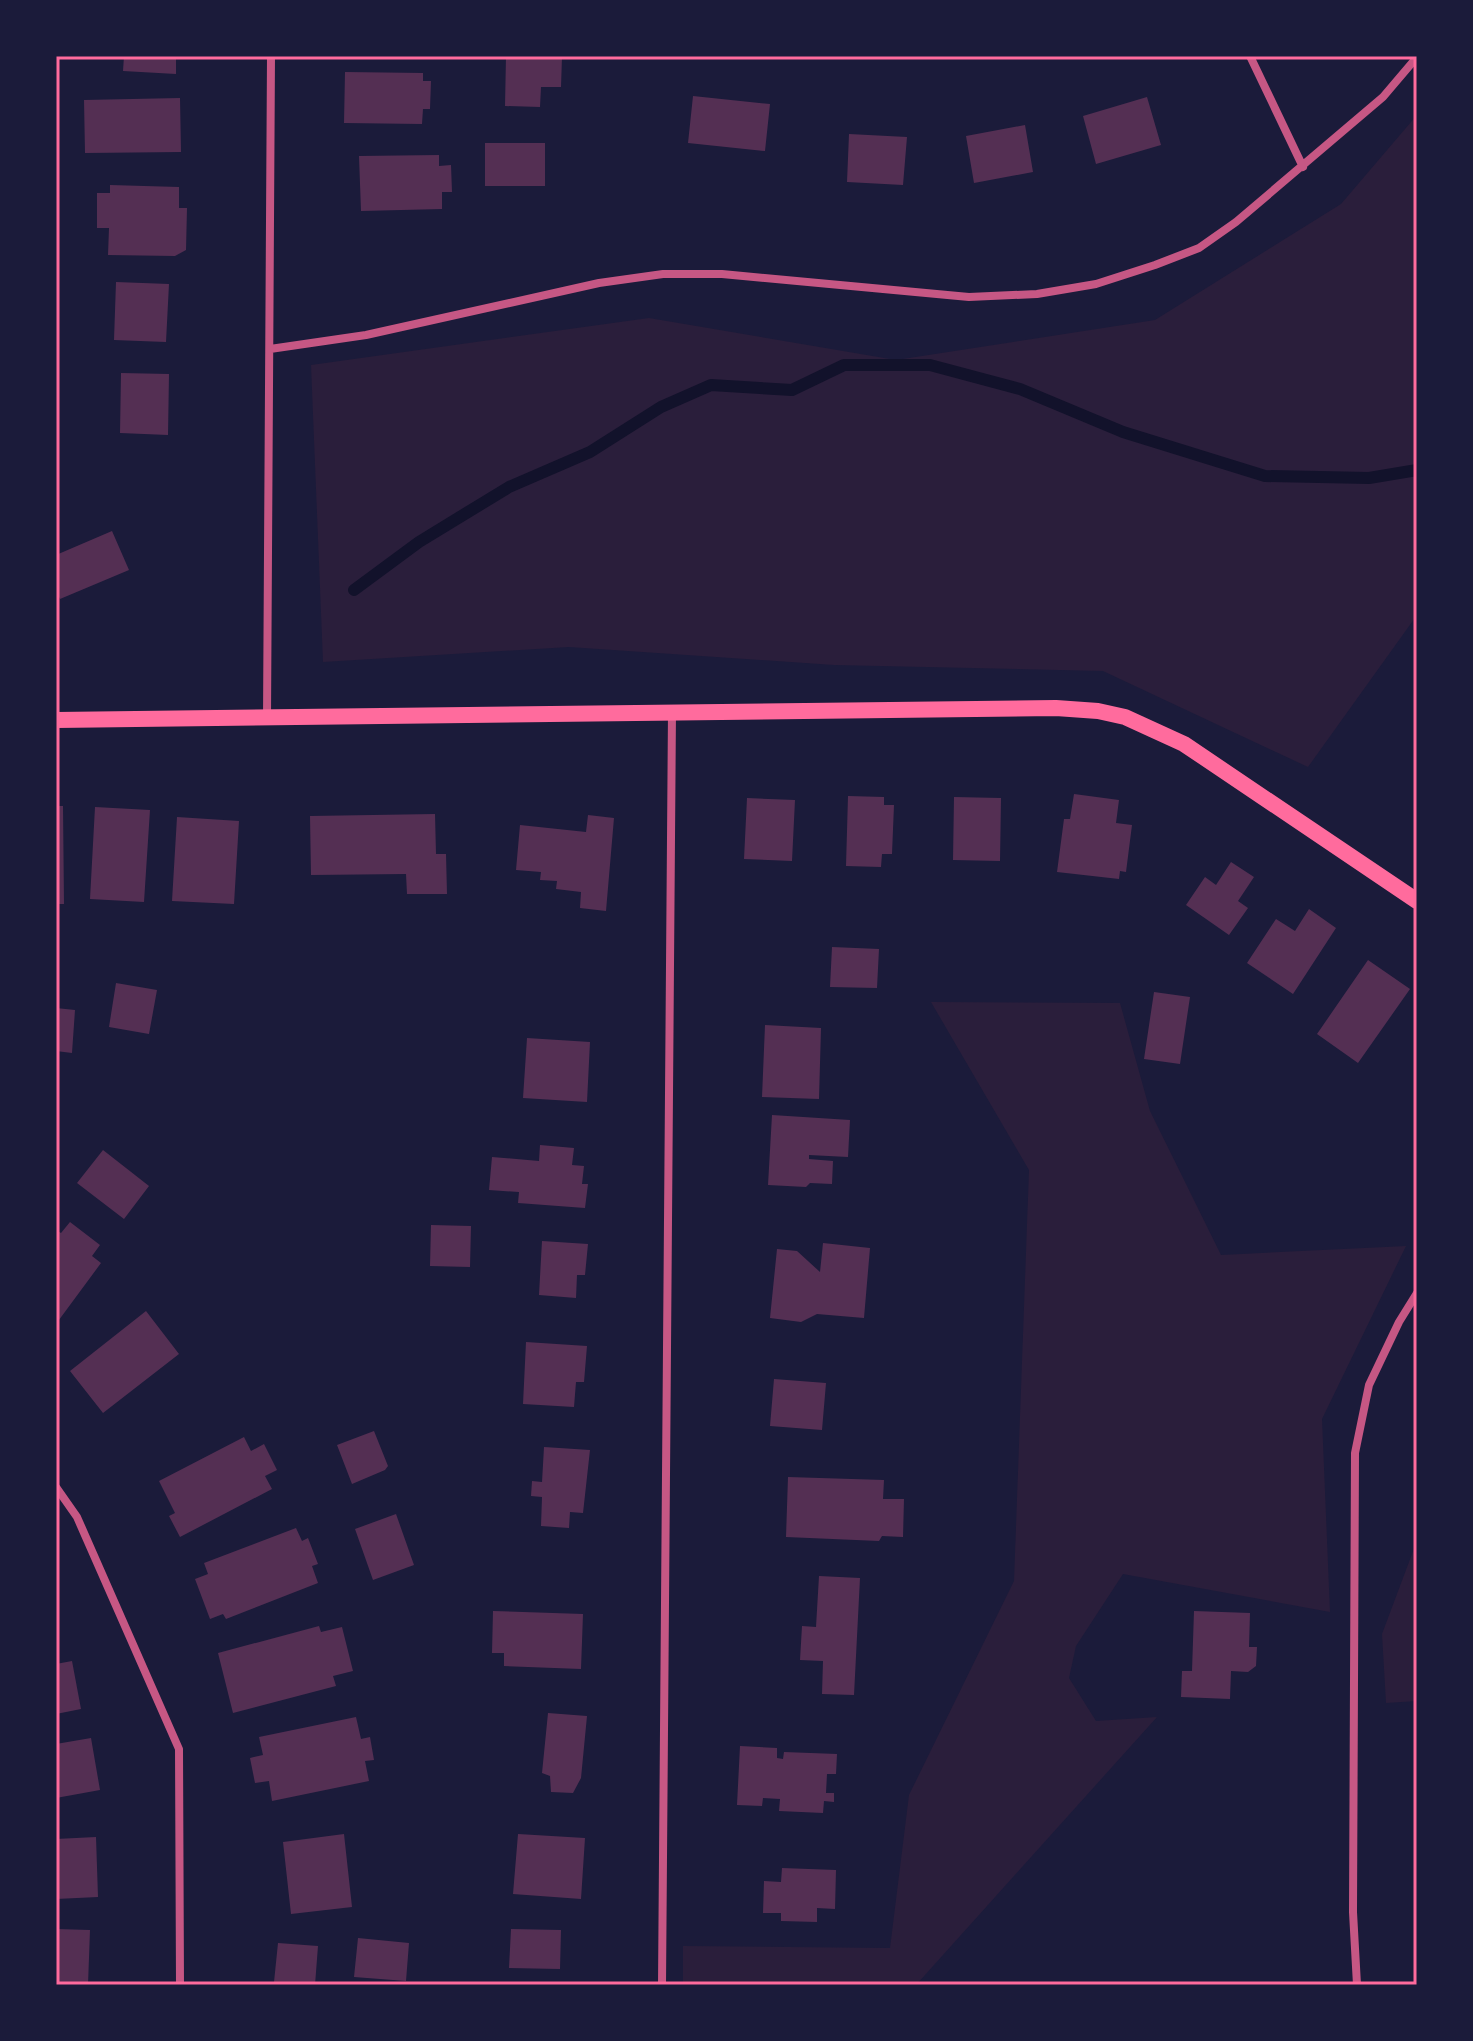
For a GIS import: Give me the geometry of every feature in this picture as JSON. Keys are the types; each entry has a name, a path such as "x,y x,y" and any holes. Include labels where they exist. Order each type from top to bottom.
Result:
{"main road":[{"path":"56,720 672,710 1056,708 1098,711 1125,717 1164,733 1205,757 1417,901"}],"street":[{"path":"267,718 271,56"},
{"path":"1250,56 1303,167"},
{"path":"270,349 366,335 599,283 663,274 722,274 969,297 1037,294 1096,284 1199,248 1236,222 1383,97 1417,57"},
{"path":"662,1985 672,710"},
{"path":"1357,1985 1353,1912 1355,1453 1369,1385 1399,1322 1417,1293"},
{"path":"56,1487 77,1517 179,1749 180,1985"}],"shaded area":[{"path":"1417,115 1417,615 1308,767 1103,671 834,665 569,647 323,662 311,365 649,318 896,360 1155,320 1341,204"},
{"path":"931,1002 1120,1003 1150,1111 1221,1255 1406,1246 1322,1419 1330,1612 1123,1574 1076,1646 1069,1678 1096,1721 1157,1717 916,1985 683,1985 683,1946 890,1948 909,1795 1014,1581 1029,1170"},
{"path":"1415,1546 1417,1701 1386,1703 1382,1634"}],"building":[{"path":"124,56 176,56 176,74 123,71"},
{"path":"506,56 562,57 561,87 541,87 540,107 505,106"},
{"path":"345,72 423,73 423,81 431,81 430,109 423,109 422,124 344,123"},
{"path":"693,96 770,104 765,151 688,143"},
{"path":"1147,97 1161,145 1096,164 1083,116"},
{"path":"180,98 181,152 85,153 84,100"},
{"path":"1025,125 1033,172 974,183 966,136"},
{"path":"849,134 907,137 903,185 847,182"},
{"path":"485,143 545,143 545,186 485,186"},
{"path":"439,155 439,166 451,165 452,192 442,192 442,209 361,211 359,156"},
{"path":"110,185 179,187 179,208 187,208 186,250 175,256 108,255 109,228 97,228 97,193 110,193"},
{"path":"116,282 169,284 166,342 114,340"},
{"path":"121,373 169,374 168,435 120,433"},
{"path":"112,531 129,570 60,599 56,590 56,555"},
{"path":"1074,794 1119,800 1116,823 1132,825 1126,872 1120,871 1119,879 1057,872 1064,819 1070,819"},
{"path":"848,796 884,797 884,805 894,805 892,854 882,854 881,867 846,866"},
{"path":"954,797 1001,798 1000,861 953,860"},
{"path":"747,798 795,800 792,861 744,859"},
{"path":"56,806 63,806 64,904 56,904"},
{"path":"95,807 150,810 144,902 90,899"},
{"path":"435,814 436,854 446,854 447,894 407,894 406,874 311,875 310,816"},
{"path":"588,815 614,818 606,911 580,908 581,892 556,889 557,881 540,880 541,872 516,870 520,825 586,832"},
{"path":"177,817 239,821 234,904 172,901"},
{"path":"1231,862 1254,877 1238,901 1248,908 1229,935 1186,905 1205,877 1216,885"},
{"path":"1309,909 1336,928 1293,994 1247,963 1276,919 1295,931"},
{"path":"832,947 879,949 877,988 830,987"},
{"path":"1368,960 1410,989 1358,1063 1317,1034"},
{"path":"116,983 157,990 149,1034 109,1027"},
{"path":"1154,992 1190,997 1180,1064 1144,1059"},
{"path":"56,1008 75,1010 72,1053 56,1051"},
{"path":"765,1025 821,1028 819,1099 762,1097"},
{"path":"527,1038 590,1042 587,1102 523,1098"},
{"path":"772,1115 850,1120 848,1157 809,1155 809,1159 833,1161 832,1184 810,1183 806,1187 768,1185"},
{"path":"540,1145 574,1148 572,1165 584,1166 582,1184 588,1184 585,1208 518,1203 519,1192 489,1190 492,1157 539,1161"},
{"path":"103,1150 149,1186 124,1219 77,1183"},
{"path":"70,1222 100,1245 92,1256 101,1263 56,1324 56,1230 61,1233"},
{"path":"431,1225 471,1226 470,1267 430,1266"},
{"path":"542,1241 588,1244 585,1275 577,1275 576,1298 539,1295"},
{"path":"823,1243 870,1248 864,1318 817,1314 801,1322 770,1318 777,1249 797,1251 820,1272"},
{"path":"146,1311 179,1354 103,1413 70,1371"},
{"path":"526,1342 587,1346 584,1382 576,1382 574,1407 523,1404"},
{"path":"774,1379 826,1383 822,1430 770,1426"},
{"path":"374,1431 388,1466 352,1484 337,1445"},
{"path":"244,1437 251,1451 264,1444 277,1470 265,1476 272,1489 180,1537 169,1516 175,1513 159,1481"},
{"path":"544,1447 590,1450 583,1513 570,1512 569,1528 541,1526 542,1497 531,1496 532,1481 542,1482"},
{"path":"788,1477 884,1480 883,1499 904,1499 903,1537 882,1536 879,1541 786,1537"},
{"path":"396,1514 414,1565 373,1580 355,1529"},
{"path":"296,1528 302,1541 308,1538 318,1564 312,1566 318,1583 226,1619 223,1614 210,1619 195,1579 208,1574 204,1563"},
{"path":"819,1576 860,1578 854,1695 822,1694 823,1661 800,1660 802,1626 816,1627"},
{"path":"493,1611 583,1614 581,1669 504,1666 504,1653 492,1653"},
{"path":"1194,1611 1250,1613 1249,1647 1257,1647 1256,1666 1248,1672 1231,1671 1230,1699 1181,1697 1182,1671 1192,1671"},
{"path":"319,1626 321,1632 342,1627 353,1671 333,1676 336,1686 233,1713 218,1653"},
{"path":"72,1661 81,1709 56,1714 56,1664"},
{"path":"548,1713 587,1716 581,1778 573,1793 551,1792 550,1776 542,1773"},
{"path":"356,1717 361,1739 370,1737 374,1760 365,1761 369,1781 272,1801 269,1781 255,1783 250,1758 263,1755 259,1737"},
{"path":"91,1738 100,1790 56,1798 56,1744"},
{"path":"740,1746 777,1748 777,1758 783,1759 784,1752 837,1754 836,1774 827,1774 826,1793 834,1793 834,1802 824,1801 823,1813 779,1811 780,1799 763,1798 762,1806 737,1805"},
{"path":"344,1834 352,1907 291,1914 283,1842"},
{"path":"518,1834 585,1838 581,1899 513,1894"},
{"path":"96,1837 98,1897 56,1899 56,1839"},
{"path":"782,1868 836,1870 835,1909 817,1908 817,1922 781,1921 781,1913 763,1913 764,1881 781,1882"},
{"path":"56,1929 90,1930 88,1985 56,1985"},
{"path":"511,1929 561,1930 560,1969 509,1968"},
{"path":"358,1938 409,1943 406,1981 354,1977"},
{"path":"278,1943 318,1946 315,1985 274,1982"}],"waterway":[{"path":"354,590 419,542 509,487 590,452 661,407 711,385 792,390 844,365 930,365 1020,389 1123,432 1265,476 1369,478 1417,470"}]}
